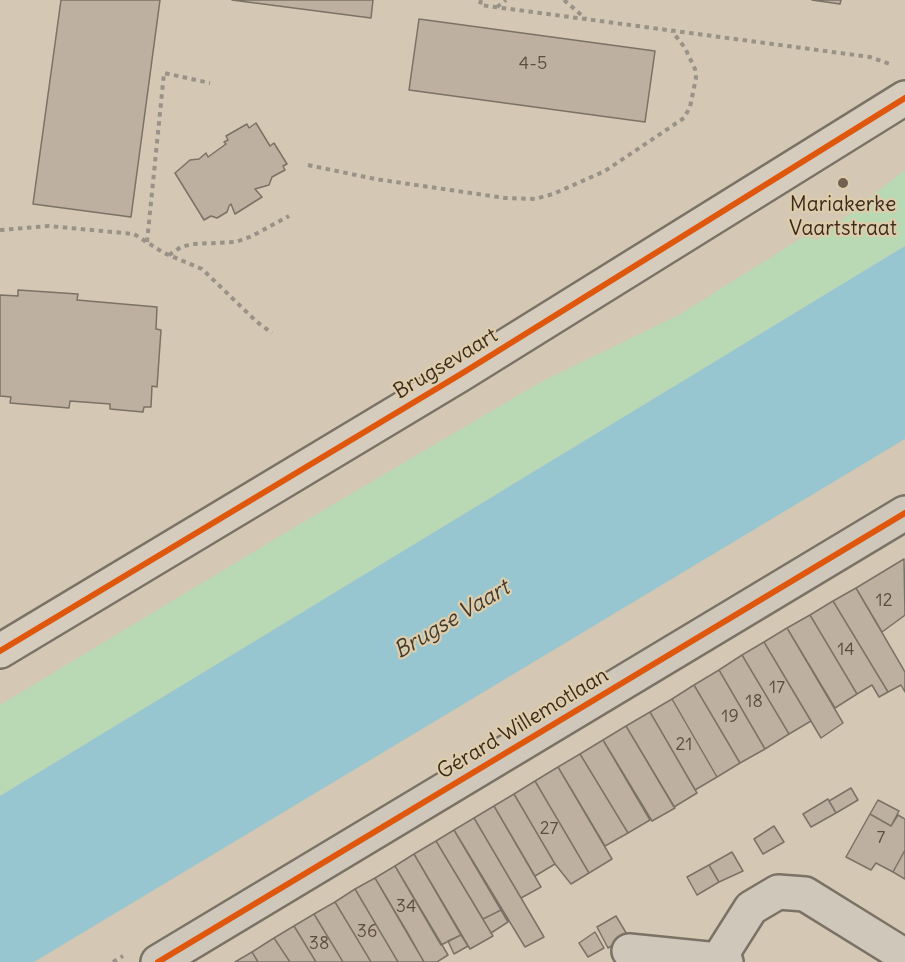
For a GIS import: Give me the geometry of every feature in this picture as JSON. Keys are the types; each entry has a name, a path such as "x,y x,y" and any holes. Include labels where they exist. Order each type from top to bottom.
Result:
{"main road":[{"name":"Brugsevaart","path":"0,651 461,374 905,98"}],"street":[{"name":"Gérard Willemotlaan","path":"158,962 905,513"},
{"path":"629,951 722,961 751,908 778,892 805,894 905,956"}],"path":[{"path":"481,0 480,5 497,8 870,57 896,66"},
{"path":"497,8 506,0"},
{"path":"564,0 587,19"},
{"path":"308,165 375,179 505,198 535,199 553,194 605,171 684,118 690,107 696,78 695,69 685,48 672,31"},
{"path":"147,242 164,73 210,83"},
{"path":"168,255 181,247 192,244 236,242 289,216"},
{"path":"0,230 49,226 134,234 168,255 202,269 257,322 272,333"}],"green space":[{"path":"905,170 905,246 0,796 0,705 541,382 679,315 805,236 817,240"}],"water":[{"name":"Brugse Vaart","path":"905,246 905,439 34,962 0,962 0,796"}],"building":[{"path":"61,0 160,0 131,217 33,204"},
{"path":"232,0 373,0 371,18"},
{"path":"812,0 841,0 840,4"},
{"path":"419,19 655,51 645,122 409,90"},
{"path":"256,123 270,146 274,143 287,164 283,166 285,170 272,177 269,185 255,189 262,197 235,214 231,204 227,212 217,218 211,216 204,220 175,173 190,160 199,159 206,153 208,157 226,144 224,142 228,140 226,136 247,124 249,128"},
{"path":"18,290 78,294 77,300 157,307 156,329 161,330 157,387 152,386 151,407 144,407 143,412 110,409 110,404 70,401 69,408 10,403 11,397 0,396 0,295 18,296"},
{"path":"904,559 905,615 882,632 856,588"},
{"path":"856,588 905,672 905,692 901,685 888,692 833,601"},
{"path":"833,601 888,692 879,697 872,685 857,694 810,615"},
{"path":"810,615 857,694 835,708 787,628"},
{"path":"787,628 843,723 821,738 764,642"},
{"path":"764,642 811,721 789,734 742,655"},
{"path":"742,655 789,734 765,749 719,670"},
{"path":"719,670 765,749 740,763 694,685"},
{"path":"694,685 740,763 717,777 672,699"},
{"path":"672,699 717,777 695,790 650,712"},
{"path":"650,712 697,793 674,807 626,726"},
{"path":"626,726 675,808 652,821 603,740"},
{"path":"603,740 650,820 628,833 580,754"},
{"path":"580,754 628,833 605,846 558,767"},
{"path":"558,767 612,859 589,873 535,781"},
{"path":"535,781 589,873 571,884 555,864 514,794"},
{"path":"851,788 858,800 836,813 829,801"},
{"path":"514,794 555,864 535,876 494,806"},
{"path":"828,799 836,813 811,827 803,814"},
{"path":"878,800 899,811 891,826 870,814"},
{"path":"494,806 541,887 521,898 474,818"},
{"path":"870,814 891,826 898,815 905,819 905,850 893,872 876,863 871,870 846,857"},
{"path":"474,818 544,937 525,947 454,830"},
{"path":"774,826 784,842 763,854 754,839"},
{"path":"454,830 501,910 483,919 436,841"},
{"path":"436,841 493,936 470,949 414,854"},
{"path":"905,850 905,879 893,872"},
{"path":"732,852 743,871 719,882 709,865"},
{"path":"414,854 461,935 441,945 395,866"},
{"path":"709,865 719,882 697,895 687,877"},
{"path":"395,866 448,955 437,962 424,962 375,878"},
{"path":"375,878 424,962 398,962 355,889"},
{"path":"355,889 398,962 371,962 335,902"},
{"path":"335,902 371,962 343,962 314,914"},
{"path":"501,910 508,922 491,933 483,919"},
{"path":"314,914 343,962 316,962 294,926"},
{"path":"616,916 628,936 608,948 597,927"},
{"path":"294,926 316,962 290,962 274,938"},
{"path":"595,932 604,948 588,957 579,943"},
{"path":"461,935 468,946 454,954 448,941"},
{"path":"274,938 290,962 258,962 252,952"},
{"path":"252,952 258,962 235,962"}],"cycle path":[{"path":"0,651 461,374 905,98"},
{"path":"158,962 905,513"}],"place":[{"name":"Mariakerke Vaartstraat","path":"843,183"}]}
